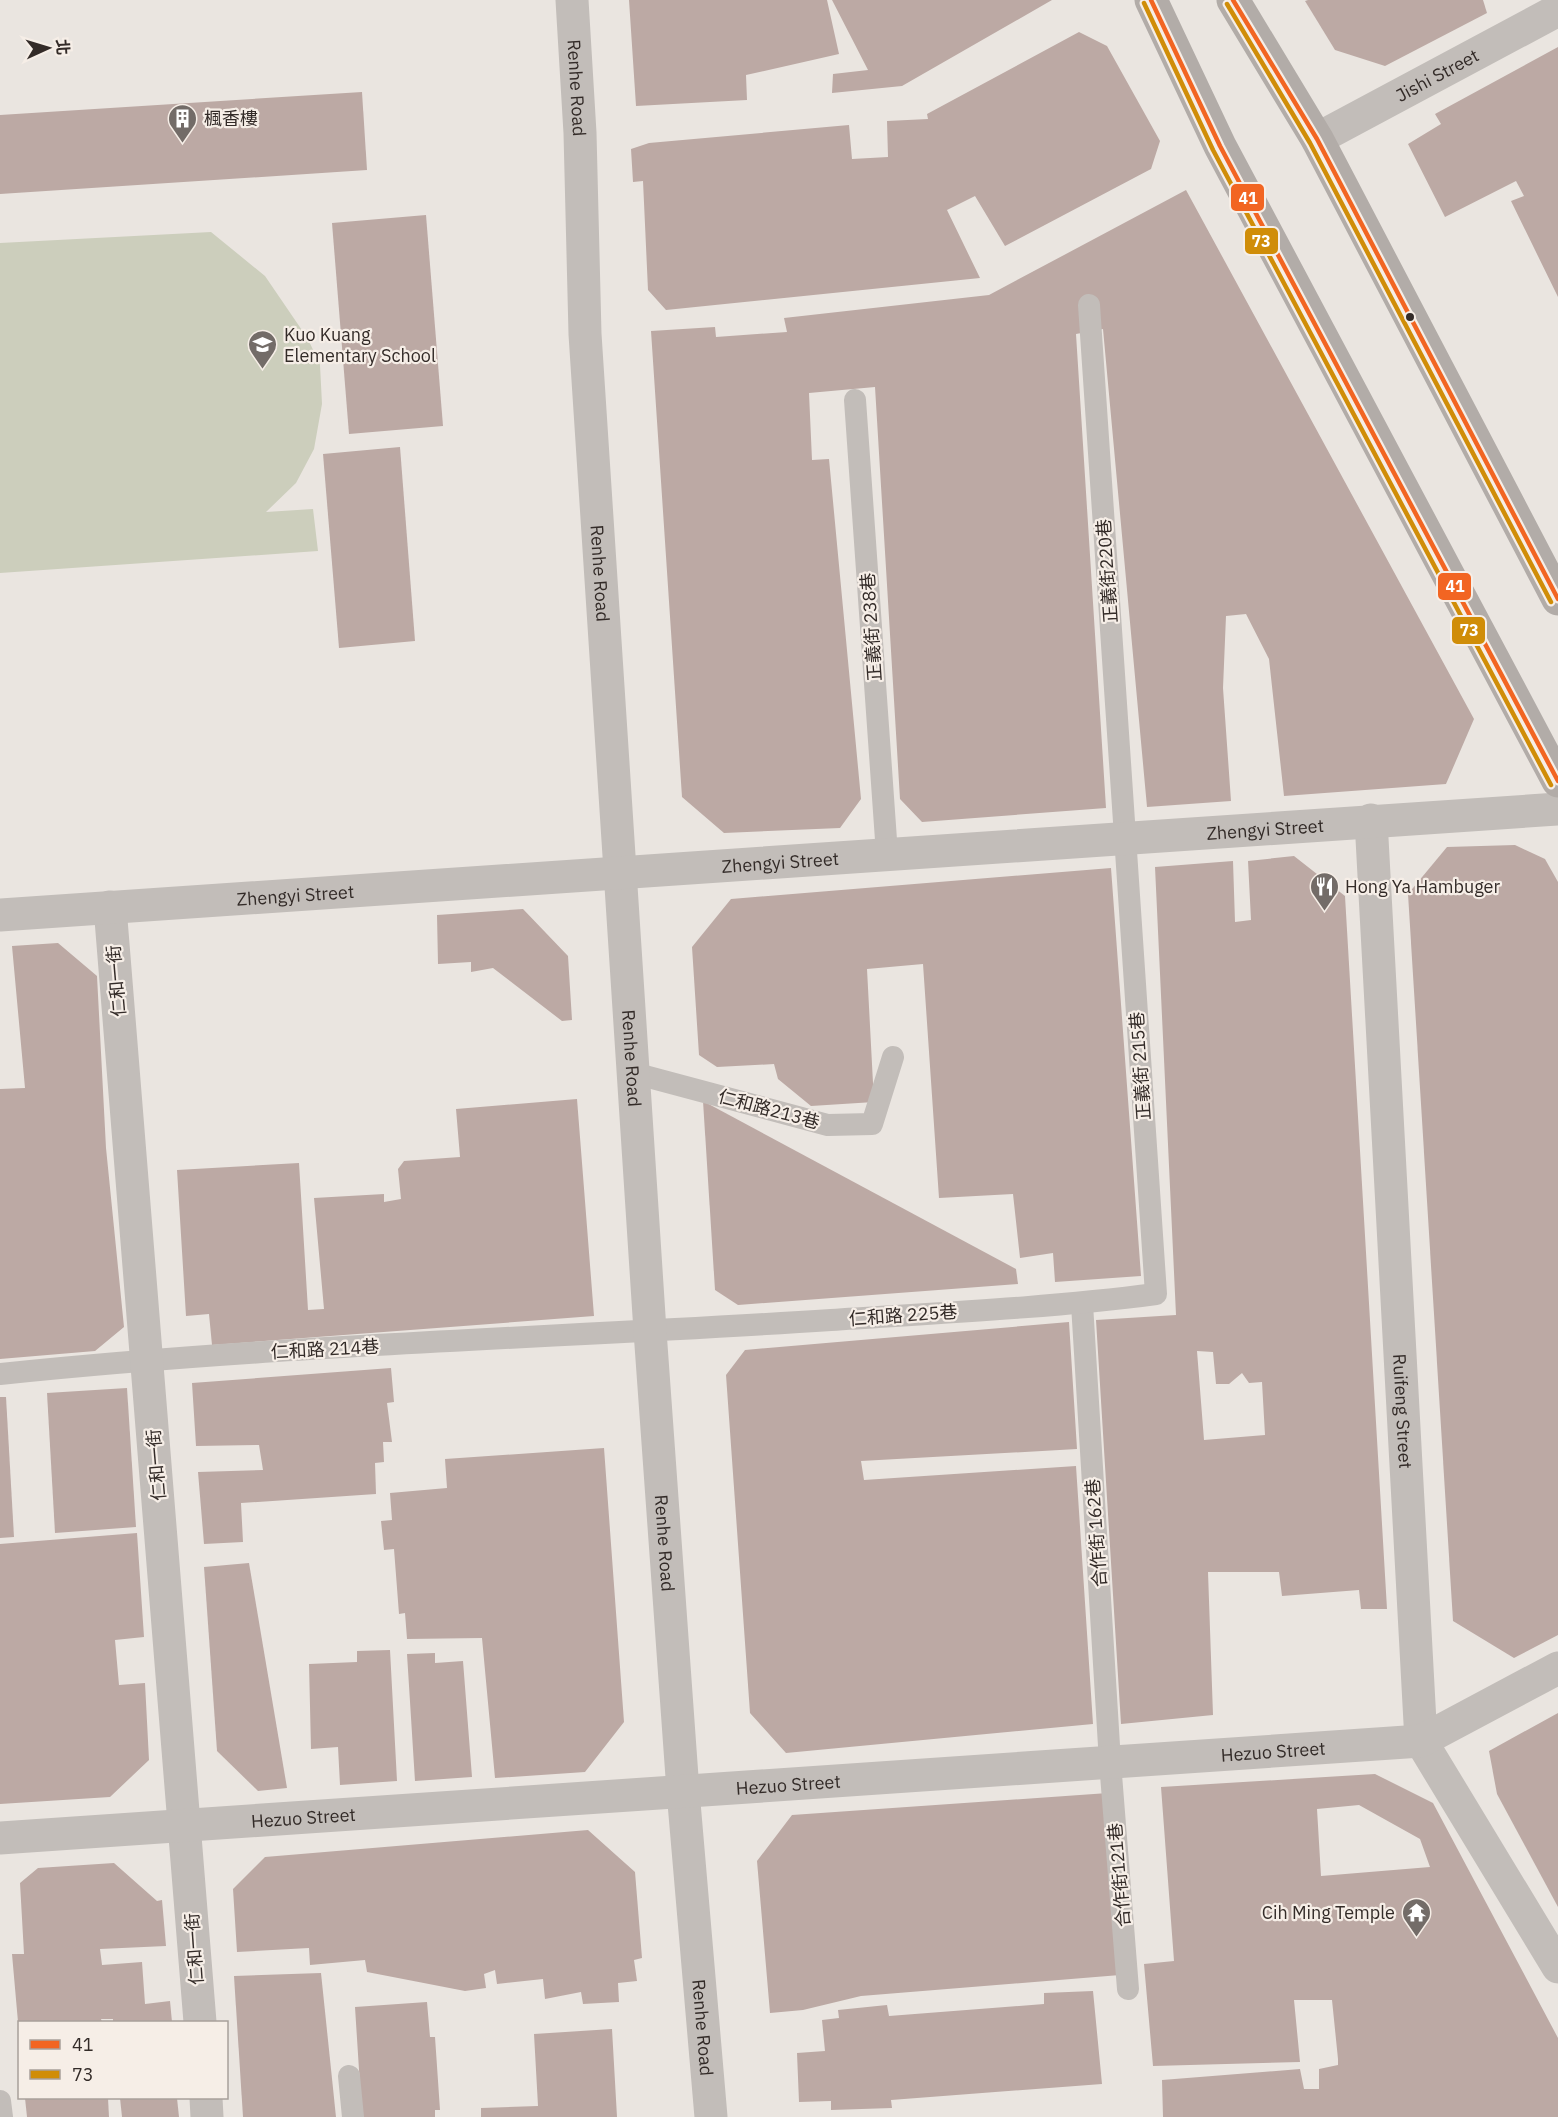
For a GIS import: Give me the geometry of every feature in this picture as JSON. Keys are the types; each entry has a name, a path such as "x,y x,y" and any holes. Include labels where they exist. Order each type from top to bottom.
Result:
{"main road":[{"path":"1151,0 1220,146 1558,781"},
{"path":"1233,0 1317,139 1558,599"}],"street":[{"name":"Renhe Road","path":"572,0 580,133 585,334 622,872 650,1331 683,1791 711,2117"},
{"name":"Jishi Street","path":"1317,139 1558,10"},
{"name":"Zhengyi Street","path":"0,915 1558,809"},
{"name":"Ruifeng Street","path":"1371,820 1421,1741 1558,1967"},
{"name":"仁和一街","path":"110,908 200,2021"},
{"name":"Hezuo Street","path":"0,1838 1421,1741 1558,1668"},
{"path":"206,2099 207,2117"}],"lane":[{"name":"正義街220巷","path":"1089,305 1124,837"},
{"name":"正義街 238巷","path":"855,400 886,854"},
{"name":"正義街 215巷","path":"1124,837 1156,1294"},
{"name":"仁和路213巷","path":"634,1073 828,1125 872,1124 892,1057"},
{"name":"仁和路 225巷","path":"650,1331 1082,1304 1156,1294"},
{"name":"合作街 162巷","path":"1082,1304 1110,1762"},
{"name":"仁和路 214巷","path":"0,1374 148,1358 650,1331"},
{"name":"合作街121巷","path":"1110,1762 1128,1989"},
{"path":"349,2076 352,2117"},
{"path":"0,2101 2,2117"}],"green space":[{"path":"211,232 265,276 308,339 320,365 322,404 314,449 296,483 266,512 313,509 318,551 0,573 0,243"}],"building":[{"path":"629,0 827,0 839,54 746,75 747,100 636,106"},
{"path":"832,0 1052,0 902,86 832,93 833,74 868,70"},
{"path":"1483,0 1487,13 1385,66 1335,50 1305,1"},
{"path":"1079,32 1107,46 1160,141 1151,169 1005,246 975,196 947,210 980,278 666,310 648,290 643,181 633,182 631,149 649,143 849,125 852,159 888,157 887,121 928,119 927,114"},
{"path":"1558,47 1558,297 1511,201 1524,196 1516,181 1445,217 1408,144 1441,124 1435,114"},
{"name":"楓香樓","path":"362,92 367,170 0,194 0,115"},
{"path":"1186,190 1474,719 1446,784 1284,796 1269,659 1246,614 1226,616 1223,688 1231,801 1147,807 1103,329 1076,334 1106,808 922,822 900,799 875,387 809,393 812,460 829,459 861,799 840,828 724,833 682,797 651,331 715,327 716,337 787,332 784,318 989,295"},
{"path":"426,215 443,426 349,434 332,223"},
{"path":"400,447 415,641 339,648 323,454"},
{"path":"1515,845 1545,859 1558,882 1558,1635 1514,1658 1453,1621 1408,894 1447,847"},
{"path":"1294,856 1345,896 1387,1609 1361,1609 1359,1590 1282,1596 1279,1572 1208,1572 1213,1715 1121,1724 1096,1320 1176,1315 1155,867 1233,861 1235,922 1251,920 1248,861","holes":["1197,1351 1213,1352 1216,1384 1229,1384 1242,1373 1249,1383 1262,1382 1265,1435 1204,1440"]},
{"path":"1111,868 1141,1276 1055,1282 1053,1253 1020,1258 1013,1194 939,1198 923,964 867,969 874,1102 811,1106 778,1079 774,1064 717,1067 699,1055 692,947 731,899"},
{"path":"523,909 568,956 572,1020 562,1021 493,968 471,972 471,962 438,964 437,915"},
{"path":"58,943 97,976 106,1148 124,1327 95,1351 0,1359 0,1089 25,1088 12,946"},
{"path":"577,1099 594,1316 212,1345 209,1314 186,1316 177,1170 299,1163 308,1310 324,1309 314,1198 384,1194 384,1202 401,1199 398,1169 404,1161 460,1157 456,1109"},
{"path":"703,1101 1016,1269 1018,1284 738,1305 715,1290"},
{"path":"1069,1322 1077,1449 861,1461 864,1480 1076,1466 1093,1724 786,1753 750,1713 726,1375 745,1350"},
{"path":"391,1368 394,1402 387,1403 392,1442 383,1442 384,1462 375,1463 376,1494 241,1503 243,1542 204,1544 198,1472 263,1470 259,1445 196,1446 192,1383"},
{"path":"127,1388 136,1527 55,1533 47,1393"},
{"path":"0,1397 6,1397 14,1537 0,1538"},
{"path":"604,1448 624,1722 585,1772 495,1778 482,1638 407,1639 405,1613 399,1614 394,1549 384,1550 381,1521 392,1520 390,1493 447,1488 445,1459"},
{"path":"137,1533 144,1637 115,1640 119,1685 145,1683 149,1760 110,1797 0,1804 0,1544"},
{"path":"249,1563 287,1788 258,1791 217,1751 204,1567"},
{"path":"390,1650 397,1781 340,1785 338,1747 311,1749 309,1664 357,1662 357,1651"},
{"path":"435,1653 435,1663 463,1661 472,1777 415,1781 407,1654"},
{"path":"1558,1713 1558,1907 1497,1794 1489,1751"},
{"path":"1375,1774 1433,1803 1558,2038 1558,2117 1163,2117 1162,2080 1300,2069 1304,2089 1319,2089 1319,2069 1338,2065 1338,2059 1332,2000 1294,2000 1300,2062 1153,2066 1144,1964 1174,1961 1161,1787","holes":["1359,1805 1420,1839 1430,1867 1321,1876 1317,1809"]},
{"path":"1108,1793 1120,1975 861,1996 803,2010 770,2013 757,1861 792,1815"},
{"path":"588,1830 635,1872 642,1958 634,1960 637,1981 618,1983 619,2002 583,2004 581,1992 545,1999 543,1979 497,1984 495,1970 484,1974 486,1988 465,1991 367,1972 365,1960 310,1965 309,1948 237,1952 233,1889 265,1857"},
{"path":"114,1863 157,1901 162,1900 166,1946 100,1949 102,1965 142,1962 145,2004 170,2001 172,2021 101,2019 102,2021 18,2022 12,1954 24,1954 20,1883 38,1868"},
{"path":"321,1973 336,2117 243,2117 234,1976"},
{"path":"1093,1991 1102,2084 891,2100 892,2108 831,2110 831,2101 799,2102 797,2053 825,2051 822,2020 839,2018 838,2010 887,2005 889,2016 1044,2004 1044,1993"},
{"path":"427,2002 430,2037 435,2037 440,2110 435,2110 435,2117 362,2117 355,2007"},
{"path":"612,2029 617,2117 481,2117 481,2108 538,2106 534,2034"},
{"path":"25,2099 108,2099 109,2117 27,2117"},
{"path":"120,2099 177,2099 179,2117 122,2117"}],"transit line":[{"name":"41","path":"1151,0 1220,146 1558,781"},
{"name":"41","path":"1233,0 1317,139 1558,599"},
{"name":"73","path":"1144,3 1213,150 1551,785"},
{"name":"73","path":"1227,4 1310,143 1551,602"}],"place":[{"name":"楓香樓","path":"183,144"},
{"name":"Kuo Kuang Elementary School","path":"263,370"},
{"name":"Hong Ya Hambuger","path":"1324,912"},
{"name":"Cih Ming Temple","path":"1416,1938"}]}
